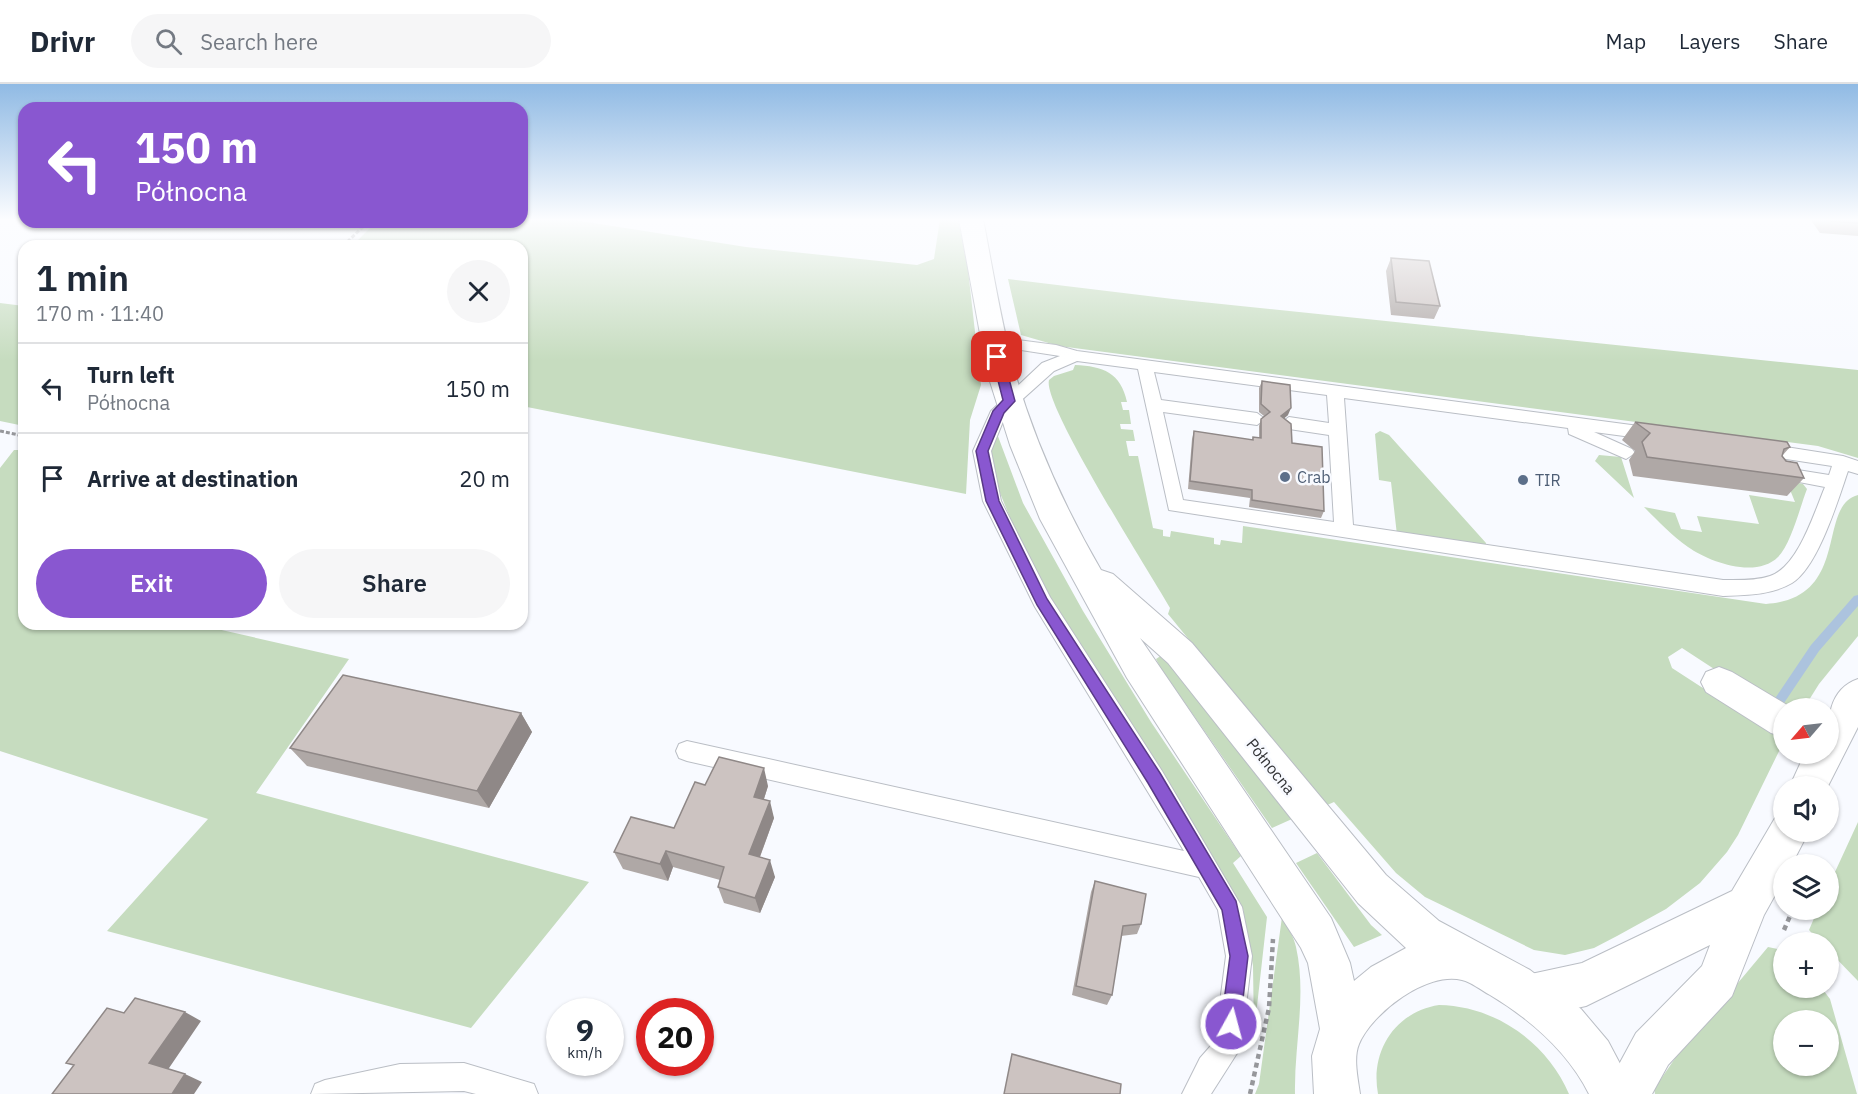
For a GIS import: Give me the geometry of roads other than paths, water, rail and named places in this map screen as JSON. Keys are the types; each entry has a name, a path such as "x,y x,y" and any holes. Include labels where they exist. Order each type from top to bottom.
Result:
{"main road":[{"name":"Północna","path":"980,266 994,342 1009,401 1056,519 1138,668 1316,933 1329,963 1342,1029"},
{"name":"Północna","path":"1085,568 1180,653 1372,889 1424,936 1461,958 1484,968 1550,1010 1584,1045 1598,1065 1613,1094"},
{"path":"1719,682 1773,715"},
{"path":"1839,726 1858,694"},
{"path":"1626,1094 1652,1049 1717,981 1747,905 1783,842"},
{"path":"1531,996 1586,984 1747,905"},
{"path":"1337,1094 1334,1058 1342,1029 1358,1008 1400,974 1425,962 1461,958"}],"lane":[{"path":"994,342 1056,350 1076,356 1145,366 1676,437"},
{"path":"1076,356 1048,367 999,411 982,451 992,501 1042,602 1154,778 1230,907 1239,956 1228,1047 1210,1068 1196,1094"},
{"path":"1145,366 1175,505 1724,588 1761,587 1789,576 1803,558 1835,482 1850,465"},
{"path":"1335,391 1344,532"},
{"path":"1154,405 1257,419"},
{"path":"1553,420 1626,453"},
{"path":"1289,423 1338,430"},
{"path":"1744,446 1850,465"},
{"path":"1776,473 1835,482"},
{"path":"687,752 1206,867"},
{"path":"325,1094 400,1078 464,1077 524,1094"}],"waterway":[{"path":"1781,698 1815,648 1858,599"}],"place":[{"name":"Crab","path":"1285,477"},
{"name":"TIR","path":"1523,480"}]}
